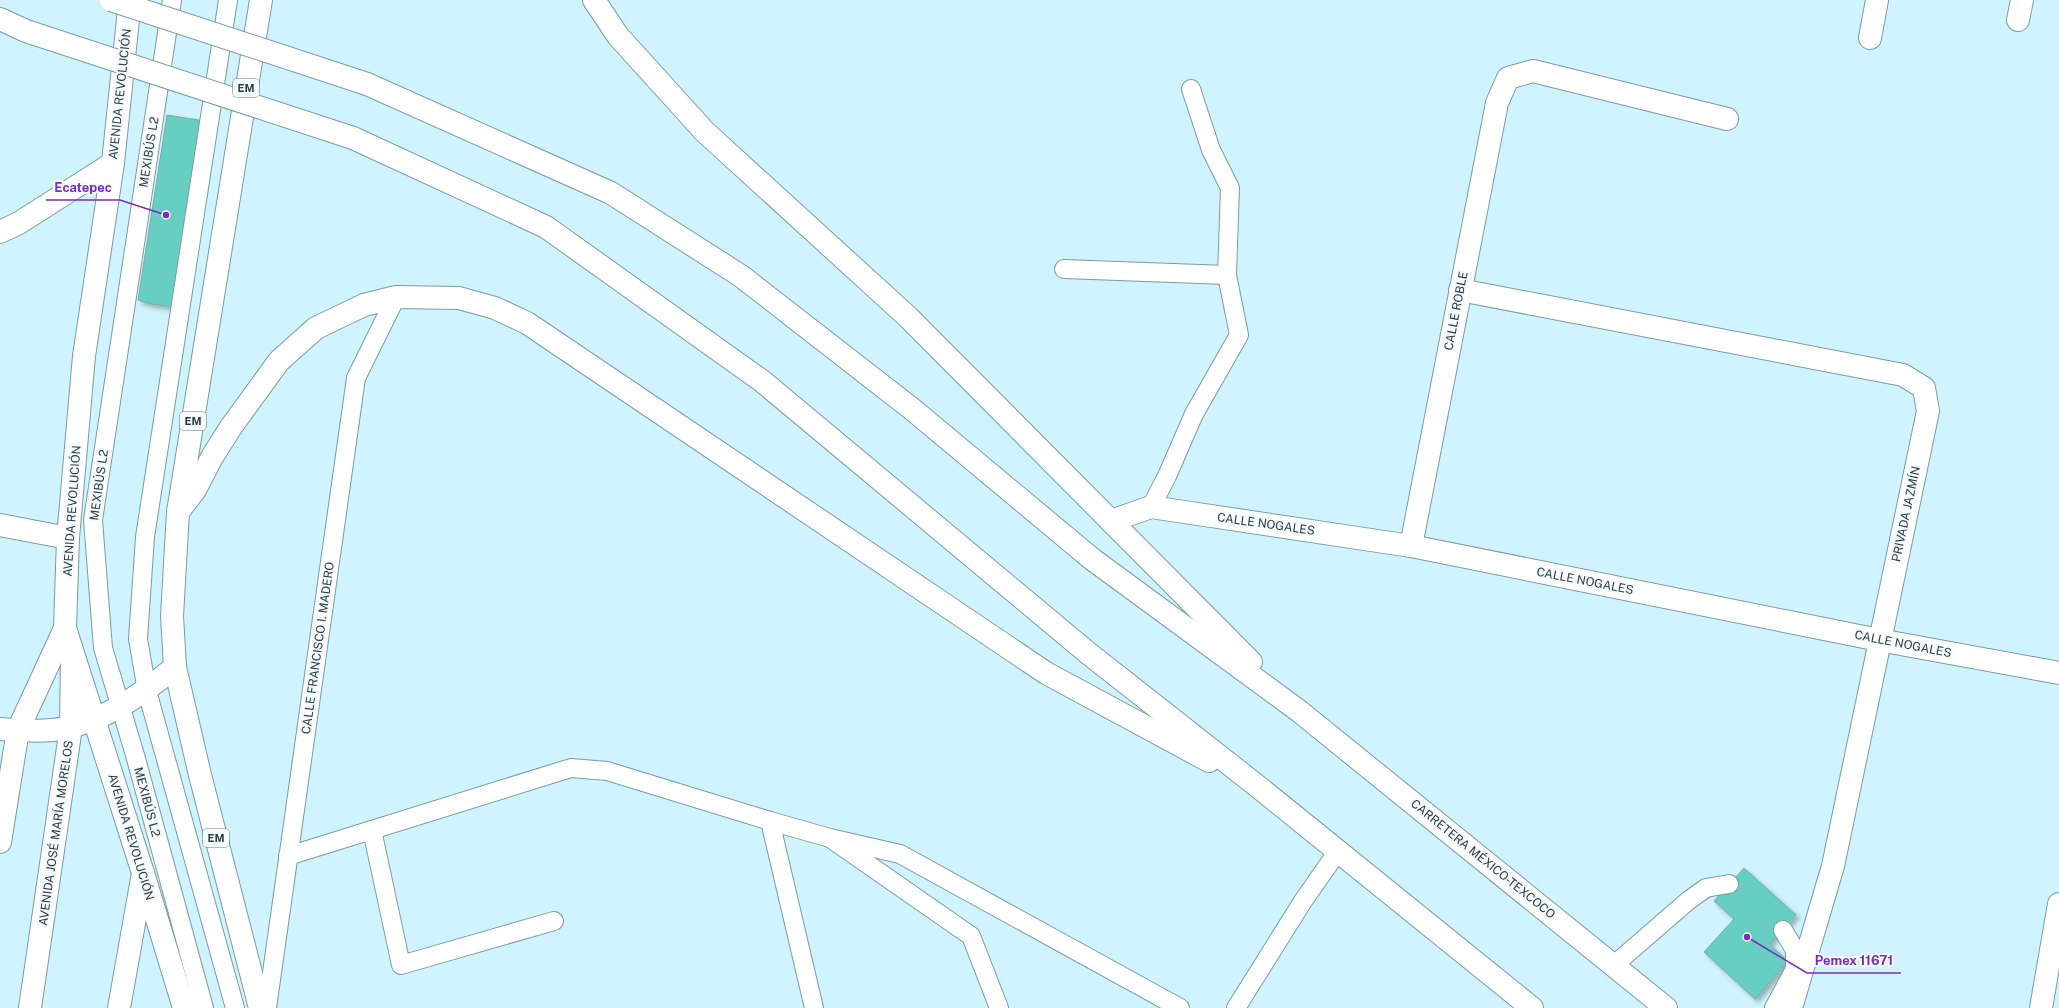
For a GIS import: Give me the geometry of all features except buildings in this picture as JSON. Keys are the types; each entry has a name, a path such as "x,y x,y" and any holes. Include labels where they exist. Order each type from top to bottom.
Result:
{"main road":[{"path":"112,0 367,84 611,193 740,276 912,408 1092,559 1299,711"},
{"name":"AVENIDA REVOLUCIÓN","path":"130,0 113,163 84,356 68,538 65,628 72,656 143,873 184,1008"},
{"name":"EM","path":"260,1008 200,774 175,667 172,616 178,512 261,0"},
{"path":"594,0 618,36 705,132 908,317 1299,711"},
{"path":"1870,38 1877,0"},
{"path":"0,19 26,32 353,138 546,227 756,377 1088,653 1261,789 1532,1008"},
{"name":"CALLE ROBLE","path":"1411,546 1497,102 1508,78 1533,71 1727,119"},
{"path":"6,225 113,163"},
{"name":"PRIVADA JAZMÍN","path":"1460,290 1903,375 1924,388 1928,411 1833,866 1791,1008"},
{"path":"178,512 195,490 212,456 231,427 279,361 316,328 364,305 396,297 459,298 494,308 527,323 1046,673 1261,789"},
{"name":"CALLE NOGALES","path":"1111,522 1151,507 1411,546 1879,640 2059,673"},
{"path":"0,525 68,538"},
{"path":"0,842 9,730 65,628"},
{"name":"AVENIDA JOSÉ MARÍA MORELOS","path":"30,1008 71,727 72,656"},
{"path":"9,730 51,730 71,727 120,706 147,690 175,667"},
{"name":"CARRETERA MÉXICO-TEXCOCO","path":"1299,711 1666,1008"},
{"path":"119,1008 143,873"},
{"path":"2041,1008 2059,904"}],"lane":[{"name":"MEXIBÚS L2","path":"172,0 93,520 103,648 204,1008"},
{"path":"228,0 145,537 138,639 147,690 235,1008"},
{"path":"1151,507 1167,476 1194,414 1239,335 1227,275 1230,188 1211,150 1191,89"},
{"path":"1064,269 1227,275"},
{"name":"CALLE FRANCISCO I. MADERO","path":"267,1008 356,378 396,297"},
{"path":"288,856 571,768 607,771 830,838 900,854 1180,1008"},
{"path":"770,821 814,1008"},
{"path":"372,830 401,965 554,921"},
{"path":"830,838 971,936 999,1008"},
{"path":"1236,1008 1303,901 1338,851"},
{"path":"1614,965 1688,900 1706,888 1729,884"},
{"path":"1774,1008 1795,969 1796,950 1783,930"}],"place":[{"name":"Ecatepec","path":"166,215"},
{"name":"Pemex 11671","path":"1747,937"}]}
